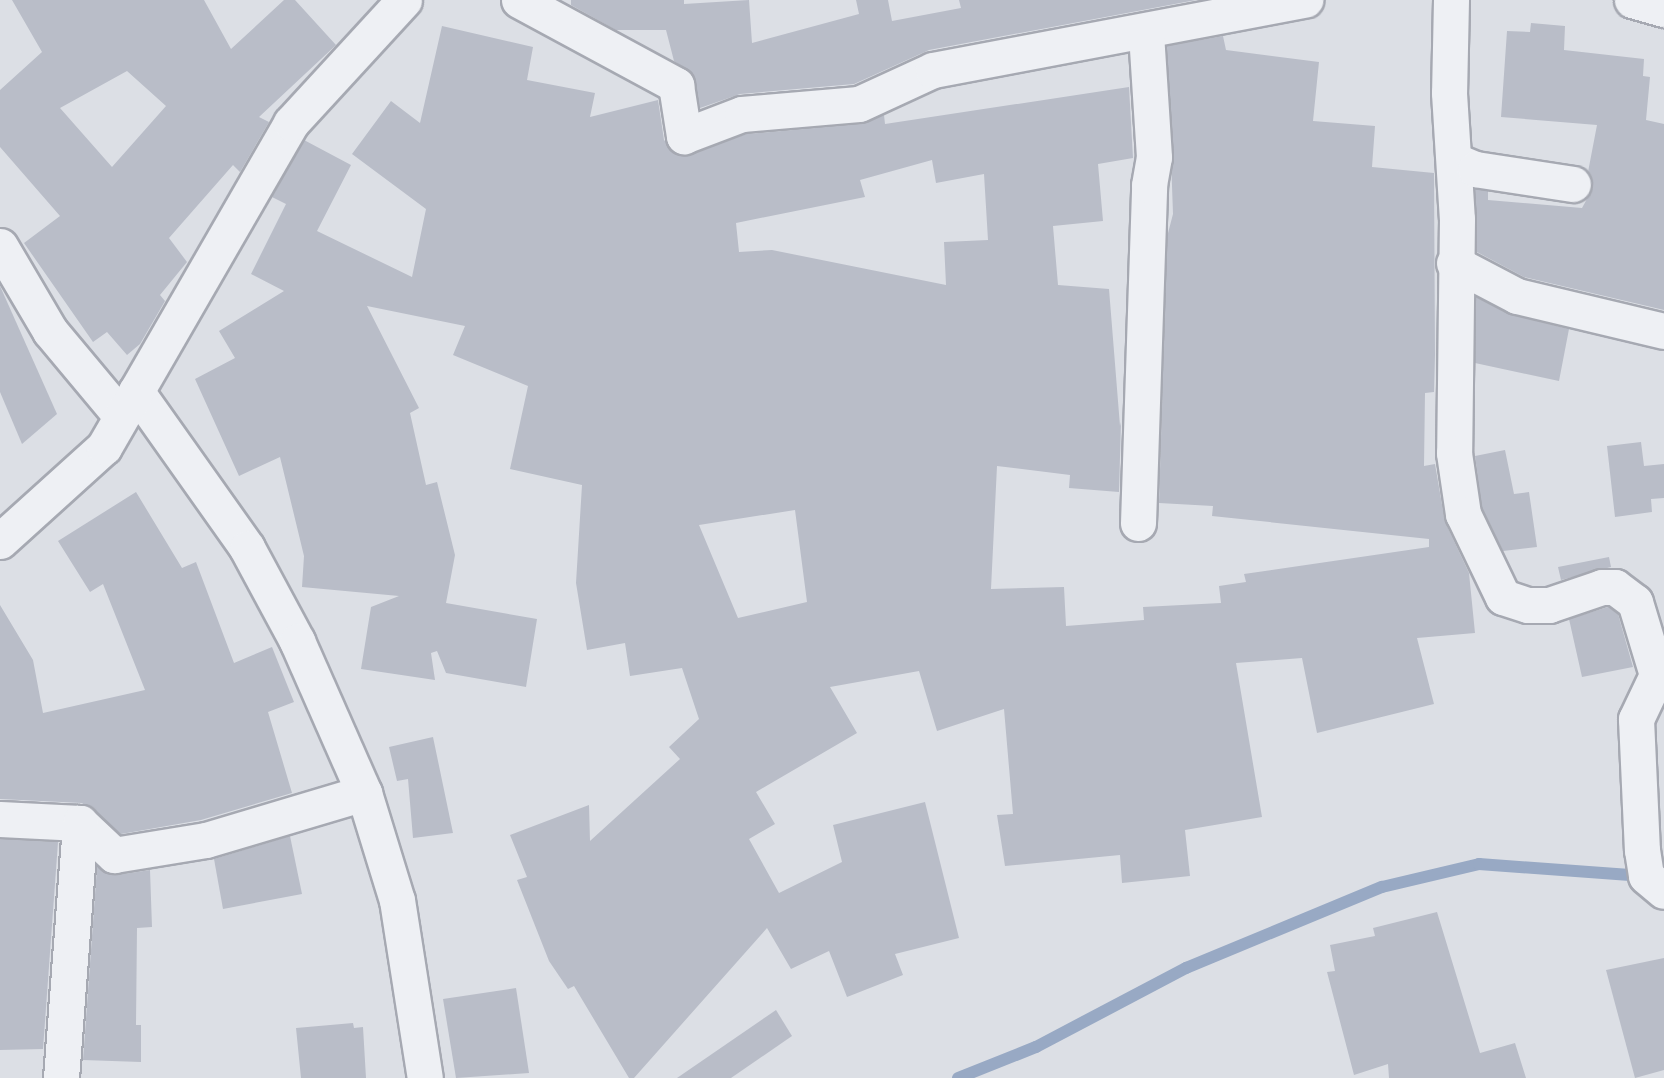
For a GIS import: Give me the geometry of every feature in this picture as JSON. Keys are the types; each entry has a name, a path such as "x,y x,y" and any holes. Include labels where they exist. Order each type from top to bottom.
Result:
{"street":[{"path":"0,541 104,447 290,123 404,0"},
{"path":"519,0 676,85 684,136 742,114 859,104 933,70 1060,44 1146,33 1305,0"},
{"path":"1451,0 1449,93 1456,161 1454,453 1463,514 1503,597 1528,605 1549,605 1602,587 1615,587 1635,602 1657,675 1636,719 1642,850 1646,876 1664,891"},
{"path":"1632,0 1664,9"},
{"path":"1138,523 1149,185 1154,158 1146,33"},
{"path":"1456,161 1573,184"},
{"path":"0,246 50,331 129,404 247,548 297,641 364,793 397,900 425,1078"},
{"path":"1454,263 1517,296 1664,331"},
{"path":"0,819 80,823 114,855 206,840 364,793"},
{"path":"61,1078 80,823"}],"building":[{"path":"12,0 204,0 231,49 284,0 295,0 336,45 259,117 269,122 240,172 233,165 169,238 187,262 160,295 165,301 140,344 127,355 107,332 93,342 24,243 60,216 0,147 0,90 42,52","holes":["127,71 166,106 112,167 60,108"]},
{"path":"571,0 684,0 684,4 749,0 752,43 859,14 856,0 888,0 892,21 961,8 959,0 1196,0 929,50 854,84 740,94 700,108 693,74 674,61 666,30 616,30 571,5"},
{"path":"1531,23 1565,26 1564,50 1644,59 1643,76 1650,77 1646,120 1664,124 1664,310 1524,277 1477,252 1475,189 1488,191 1488,200 1582,208 1593,188 1588,172 1597,125 1501,117 1507,31 1530,32"},
{"path":"442,26 533,47 527,80 595,93 590,117 658,100 664,140 680,156 747,134 861,124 884,115 885,124 1129,87 1133,158 1098,164 1103,221 1053,226 1058,285 1109,289 1120,426 1121,422 1119,492 1069,488 1070,475 997,466 991,589 1064,587 1066,626 1144,620 1143,607 1221,603 1219,586 1246,582 1244,574 1429,547 1429,539 1212,516 1213,506 1159,503 1167,237 1173,214 1167,46 1223,36 1226,50 1319,62 1313,121 1375,126 1372,167 1434,173 1434,392 1425,393 1424,466 1435,464 1445,522 1469,573 1475,633 1417,638 1434,704 1317,733 1302,658 1236,663 1262,817 1185,830 1190,876 1122,883 1120,855 1005,866 997,815 1013,814 1004,709 937,731 919,671 830,687 857,733 756,792 775,824 749,839 779,893 842,862 833,825 925,802 959,938 895,954 903,975 847,997 829,951 791,969 767,928 634,1078 629,1078 574,986 568,989 549,961 517,880 527,877 510,835 589,805 590,841 680,759 669,747 699,719 682,668 630,676 625,643 587,650 576,583 582,485 510,469 528,386 453,355 465,326 367,306 419,408 410,413 426,485 437,482 455,555 446,603 537,619 526,687 446,673 437,651 431,653 435,680 361,669 371,607 399,596 302,587 304,556 280,457 239,476 195,379 235,358 219,331 284,291 251,274 286,204 272,197 304,140 351,165 317,231 412,277 426,209 352,154 391,101 420,123","holes":["932,160 936,183 984,174 988,240 944,242 946,285 772,250 739,252 736,223 865,197 860,180","795,510 807,602 738,618 699,525"]},
{"path":"0,286 57,414 22,444 0,392"},
{"path":"1476,297 1512,315 1569,329 1559,381 1475,363"},
{"path":"1641,442 1644,466 1664,464 1664,498 1651,499 1652,512 1615,517 1607,446"},
{"path":"1505,450 1514,494 1529,492 1537,547 1503,551 1482,508 1475,456"},
{"path":"136,492 182,568 196,562 234,663 272,647 294,702 268,712 292,793 201,820 121,834 82,803 0,799 0,605 33,660 43,713 145,690 103,584 90,592 58,541"},
{"path":"1609,557 1611,567 1561,580 1558,567"},
{"path":"1608,607 1618,614 1633,667 1582,677 1569,619"},
{"path":"433,737 453,833 413,838 408,779 397,781 389,747"},
{"path":"290,836 302,894 223,909 214,859"},
{"path":"0,839 58,842 43,1049 0,1050"},
{"path":"97,867 117,875 150,870 152,927 137,928 136,1025 141,1025 141,1062 83,1060"},
{"path":"1437,912 1480,1053 1515,1043 1526,1078 1389,1078 1388,1064 1354,1075 1327,972 1335,971 1330,945 1375,936 1373,928"},
{"path":"1664,958 1664,1070 1635,1078 1606,970"},
{"path":"516,988 529,1073 456,1078 443,999"},
{"path":"776,1010 792,1036 731,1078 677,1078"},
{"path":"353,1023 354,1028 363,1027 366,1078 301,1078 296,1028"}],"waterway":[{"path":"958,1078 1036,1047 1186,968 1382,887 1479,864 1644,876"}]}
